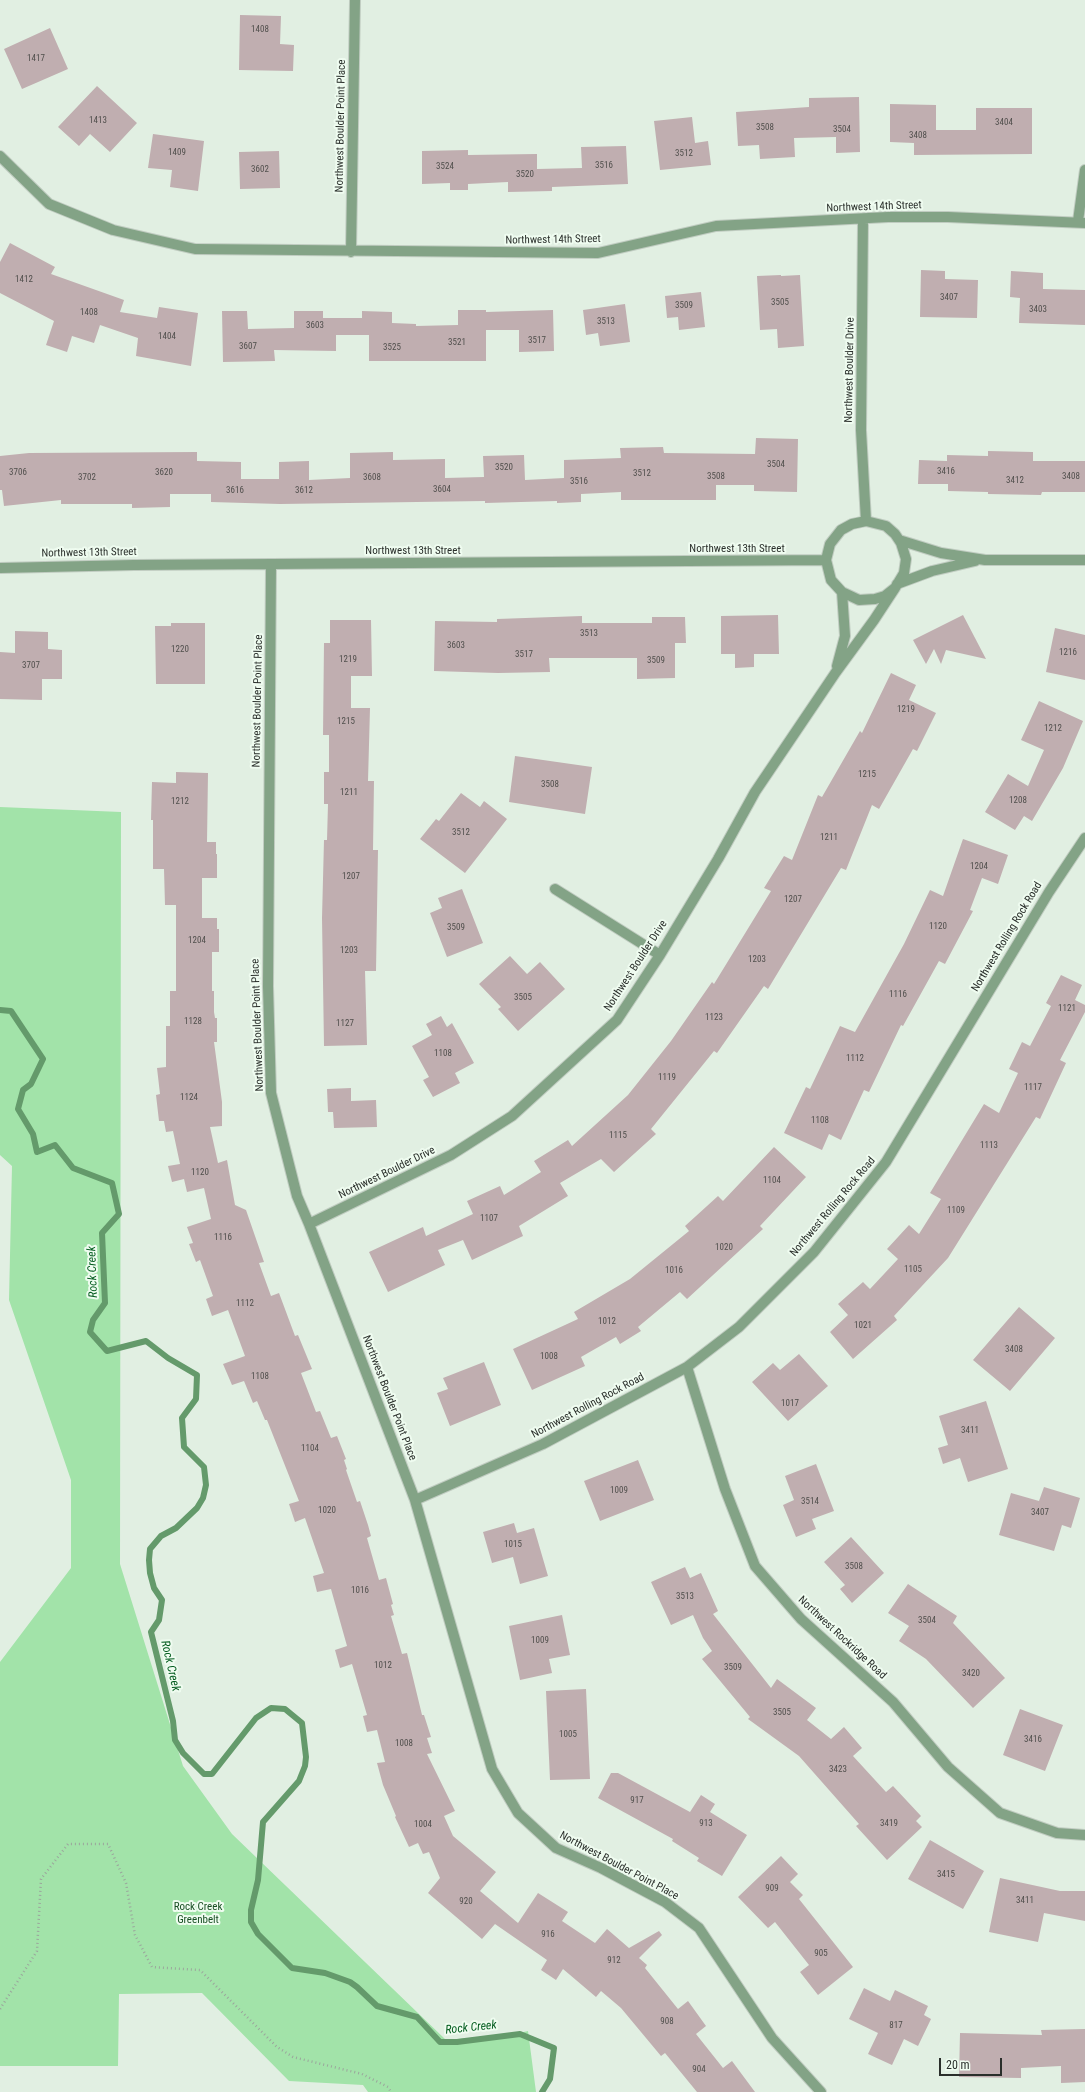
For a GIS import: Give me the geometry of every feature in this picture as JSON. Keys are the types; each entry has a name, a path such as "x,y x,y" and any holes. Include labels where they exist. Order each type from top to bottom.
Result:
{"street":[{"name":"Northwest Boulder Point Place","path":"351,252 355,0"},
{"name":"Northwest 14th Street","path":"0,156 49,204 113,230 195,249 351,252 598,253 716,226 948,216 1082,222"},
{"path":"1082,222 1085,170"},
{"name":"Northwest Boulder Drive","path":"863,219 861,430 866,521"},
{"path":"896,586 904,573 906,558 899,540 886,526 866,521 852,524 841,530 830,544 826,560 832,580 842,592 859,600 875,599 884,596 896,586 932,570 985,560"},
{"path":"899,540 941,553 985,560 1085,560"},
{"name":"Northwest 13th Street","path":"0,568 271,564 826,560"},
{"name":"Northwest Boulder Point Place","path":"271,564 268,986 271,1093 297,1196 415,1500 492,1769 518,1813 556,1848 601,1868 665,1902 698,1928 772,2038 821,2092"},
{"name":"Northwest Boulder Drive","path":"309,1224 450,1155 512,1116 617,1020 660,955 718,859 755,792 896,586"},
{"name":"Northwest Boulder Drive","path":"836,672 845,636 842,592"},
{"name":"Northwest Rolling Rock Road","path":"415,1500 543,1444 687,1367 739,1327 814,1252 886,1162 1044,899 1085,838"},
{"path":"555,889 660,955"},
{"name":"Northwest Rockridge Road","path":"687,1367 725,1489 755,1566 801,1619 893,1702 948,1767 1000,1813 1057,1833 1085,1835"}],"path":[{"path":"0,2009 37,1951 41,1879 68,1844 108,1844 126,1883 135,1935 152,1967 200,1970 277,2047 293,2057 362,2074 388,2087 391,2092"}],"green space":[{"name":"Rock Creek Greenbelt","path":"0,807 121,812 120,1564 183,1766 232,1834 446,2040 515,2034 528,2031 536,2092 368,2092 363,2085 289,2081 202,1993 119,1994 118,2066 0,2066 0,1662 71,1568 71,1480 9,1300 12,1166 0,1155"}],"building":[{"path":"240,15 281,16 280,44 294,45 293,71 239,70"},
{"path":"50,28 68,69 22,89 4,49"},
{"path":"97,86 137,123 110,152 90,134 79,146 58,127"},
{"path":"859,97 860,152 836,153 836,137 794,138 795,157 760,159 759,145 738,146 736,112 809,107 809,98"},
{"path":"890,104 936,105 936,130 976,130 976,108 1032,108 1032,154 914,155 914,143 890,142"},
{"path":"692,117 695,143 708,141 711,165 660,170 654,121"},
{"path":"153,134 204,141 198,191 170,187 172,170 148,168"},
{"path":"626,146 628,184 552,187 552,191 508,192 508,182 468,184 468,190 450,190 450,183 422,184 422,151 468,150 468,155 537,154 537,169 582,168 581,147"},
{"path":"279,151 280,188 240,189 239,152"},
{"path":"10,243 55,267 51,274 124,300 120,312 157,318 159,307 198,313 191,366 136,356 138,338 100,325 94,343 72,336 67,352 46,345 54,321 0,293 0,262"},
{"path":"921,270 945,271 945,279 978,280 977,318 920,317"},
{"path":"1011,271 1043,273 1043,289 1085,290 1085,325 1019,323 1020,298 1010,297"},
{"path":"800,275 804,346 778,348 777,329 760,330 757,276"},
{"path":"701,292 705,327 679,330 678,317 667,318 665,296"},
{"path":"625,304 630,342 600,346 598,333 586,335 583,310"},
{"path":"458,310 486,310 486,312 553,310 554,351 519,352 519,330 486,330 486,361 369,361 369,335 336,335 336,351 274,350 275,361 223,362 222,311 247,311 248,329 294,328 294,311 323,311 323,318 362,318 362,311 392,312 392,323 416,324 416,326 458,325"},
{"path":"756,438 798,439 797,492 754,491 754,485 716,485 716,500 621,500 621,492 581,494 581,502 557,503 557,501 485,503 485,501 280,504 211,502 211,494 170,494 170,507 132,508 132,504 61,504 61,500 4,506 2,490 0,490 0,456 29,453 197,452 197,461 241,462 241,479 279,479 279,462 309,461 309,480 350,478 350,453 393,452 393,460 445,459 445,478 484,477 483,456 524,455 525,480 564,478 564,460 621,458 620,448 663,447 664,453 755,454"},
{"path":"988,451 1033,452 1033,461 1085,461 1085,492 1042,492 1041,495 988,494 988,492 948,491 948,484 918,484 919,460 947,461 947,455 988,456"},
{"path":"778,615 779,654 754,654 754,667 735,668 735,654 721,654 721,616"},
{"path":"963,615 986,659 946,650 941,664 934,649 926,664 913,640"},
{"path":"582,616 582,623 652,623 652,617 685,617 686,643 675,643 675,678 637,679 637,658 549,658 550,672 498,673 434,671 435,621 497,622 497,619"},
{"path":"330,620 371,620 372,676 351,676 351,708 370,708 368,781 374,781 373,850 378,850 376,971 365,971 367,1045 324,1046 322,918 324,840 327,840 328,804 324,804 324,772 329,772 329,735 323,735 324,643 330,643"},
{"path":"171,623 205,623 205,684 156,684 155,626 171,626"},
{"path":"1055,628 1085,635 1085,680 1046,672"},
{"path":"15,631 48,632 48,649 62,650 62,679 42,679 42,700 0,699 0,652 15,653"},
{"path":"891,673 916,685 909,700 936,713 917,751 913,749 879,809 872,805 846,870 841,868 768,989 764,986 717,1053 714,1051 651,1129 656,1134 614,1172 601,1159 560,1183 568,1196 519,1226 523,1236 472,1260 463,1240 438,1250 445,1265 388,1292 369,1252 423,1227 426,1236 473,1214 467,1201 500,1186 504,1195 541,1172 534,1161 568,1140 572,1146 628,1095 671,1041 712,982 714,984 771,891 764,888 784,856 792,860 818,795 822,797 860,731 862,733"},
{"path":"1039,701 1083,721 1063,768 1032,821 1024,816 1015,830 985,812 1008,774 1028,786 1044,750 1021,740"},
{"path":"515,756 592,767 585,814 509,802"},
{"path":"176,772 208,773 207,842 216,842 217,878 202,878 202,918 217,918 217,929 219,929 219,952 212,952 212,991 214,991 215,1018 217,1018 217,1042 214,1042 222,1102 222,1126 210,1127 218,1163 227,1160 235,1205 246,1210 264,1262 259,1263 271,1296 279,1293 295,1336 298,1335 312,1369 301,1373 316,1412 320,1411 331,1438 337,1436 346,1459 344,1460 346,1470 357,1502 360,1501 371,1536 367,1538 379,1580 386,1578 393,1604 391,1605 394,1615 391,1616 402,1654 407,1653 422,1715 424,1715 431,1737 427,1738 432,1753 427,1754 455,1811 444,1816 453,1836 496,1872 480,1891 518,1923 538,1893 568,1912 562,1921 595,1943 607,1929 629,1948 659,1931 662,1935 639,1958 647,1965 645,1968 678,2009 688,2001 706,2026 696,2034 723,2068 732,2061 755,2092 697,2092 665,2053 661,2056 621,2008 601,1991 596,1997 563,1969 556,1980 541,1970 547,1960 495,1924 482,1939 428,1893 440,1878 429,1852 423,1854 418,1843 409,1847 395,1817 396,1816 383,1785 377,1763 385,1762 377,1730 367,1732 363,1716 367,1715 352,1664 340,1668 335,1650 347,1646 331,1589 317,1592 313,1576 324,1573 305,1518 295,1522 289,1504 299,1501 267,1420 265,1420 257,1401 253,1403 244,1381 232,1385 223,1364 245,1356 228,1310 212,1316 206,1299 213,1296 200,1260 196,1262 189,1244 193,1243 187,1227 211,1219 204,1188 187,1192 184,1179 172,1182 168,1166 180,1164 173,1131 166,1132 164,1121 159,1121 156,1095 160,1094 157,1068 166,1067 166,1026 170,1026 170,991 176,991 176,905 165,905 164,869 153,869 153,820 151,820 152,782 176,783"},
{"path":"461,793 480,807 484,801 507,819 465,873 420,839 436,819 439,821"},
{"path":"963,839 1008,855 998,884 982,878 970,910 973,911 945,964 939,961 903,1026 901,1025 869,1092 864,1090 841,1140 829,1134 822,1150 784,1133 806,1087 810,1089 840,1026 855,1032 904,944 930,890 943,896"},
{"path":"462,889 483,943 447,957 430,913 442,908 438,898"},
{"path":"510,956 527,974 540,962 565,989 518,1031 498,1009 501,1007 479,984"},
{"path":"1061,975 1082,985 1075,1000 1085,1005 1085,1012 1060,1060 1066,1063 1040,1119 1036,1117 948,1258 894,1316 897,1320 853,1359 830,1332 848,1315 838,1304 863,1282 870,1289 898,1259 887,1249 909,1225 919,1234 941,1199 930,1193 984,1104 999,1113 1018,1073 1009,1069 1022,1042 1030,1046 1051,1006 1046,1003"},
{"path":"441,1016 447,1027 452,1023 474,1063 455,1073 460,1083 433,1097 423,1080 429,1077 412,1046 432,1035 426,1024"},
{"path":"351,1088 351,1101 376,1100 377,1127 334,1128 333,1112 328,1112 327,1089"},
{"path":"774,1147 806,1177 760,1226 763,1229 687,1299 680,1292 638,1327 641,1331 620,1344 616,1337 581,1357 585,1366 532,1390 513,1349 578,1319 574,1312 630,1279 689,1231 685,1226 718,1196 723,1201"},
{"path":"1019,1307 1055,1338 1010,1391 973,1360"},
{"path":"799,1354 828,1386 788,1421 752,1382 773,1363 780,1370"},
{"path":"484,1362 501,1405 450,1426 437,1393 448,1389 443,1378"},
{"path":"986,1401 1008,1469 968,1482 960,1458 943,1464 938,1448 948,1445 939,1416"},
{"path":"638,1460 654,1500 600,1521 584,1481"},
{"path":"816,1464 834,1511 812,1519 816,1529 796,1537 783,1505 794,1500 785,1476"},
{"path":"1044,1487 1080,1498 1071,1528 1062,1525 1054,1551 999,1535 1011,1493 1039,1501"},
{"path":"514,1523 517,1533 534,1528 548,1576 520,1584 513,1557 492,1563 483,1532"},
{"path":"851,1537 884,1573 852,1603 840,1589 845,1585 824,1562"},
{"path":"685,1567 690,1578 701,1573 718,1611 713,1614 771,1688 777,1679 816,1708 807,1720 831,1739 844,1727 862,1748 853,1756 886,1792 893,1786 921,1816 916,1821 922,1827 887,1860 856,1826 859,1824 799,1756 748,1719 750,1717 702,1659 712,1651 703,1638 693,1615 671,1625 651,1582"},
{"path":"908,1584 957,1616 953,1623 1005,1678 973,1708 926,1659 899,1641 909,1626 888,1613"},
{"path":"562,1615 570,1655 549,1659 552,1673 520,1680 509,1626"},
{"path":"586,1689 590,1779 550,1780 546,1691"},
{"path":"1020,1709 1063,1725 1045,1771 1003,1755"},
{"path":"611,1773 618,1773 690,1812 701,1795 715,1804 710,1812 747,1835 722,1876 697,1861 699,1858 672,1841 673,1839 598,1798"},
{"path":"930,1840 984,1871 963,1909 908,1879"},
{"path":"781,1856 798,1874 790,1882 803,1895 799,1899 853,1967 818,1995 800,1972 809,1965 775,1922 768,1928 738,1897"},
{"path":"1000,1878 1060,1891 1085,1891 1085,1921 1044,1913 1038,1942 989,1932"},
{"path":"864,1988 890,2001 895,1990 928,2006 924,2015 931,2019 918,2046 904,2039 892,2065 868,2054 878,2033 849,2019"},
{"path":"1085,2029 1085,2082 1061,2083 1061,2066 1021,2068 1021,2078 959,2077 960,2033 1042,2035 1041,2030"}],"waterway":[{"name":"Rock Creek","path":"0,1010 11,1011 43,1059 31,1084 23,1090 18,1109 33,1134 37,1152 55,1145 73,1168 112,1183 119,1214 102,1233 105,1303 93,1320 90,1332 107,1351 146,1341 168,1358 197,1375 196,1399 182,1418 184,1447 204,1467 206,1485 203,1498 197,1508 176,1528 161,1536 150,1549 149,1560 150,1573 154,1588 162,1600 159,1620 151,1632 173,1721 175,1740 183,1753 204,1774 212,1774 256,1718 271,1708 285,1709 302,1723 306,1757 305,1766 299,1781 263,1822 258,1880 251,1910 251,1922 258,1934 292,1968 325,1973 350,1982 377,2006 417,2017 440,2042 457,2042 520,2034 554,2048 550,2079 542,2092"}]}
